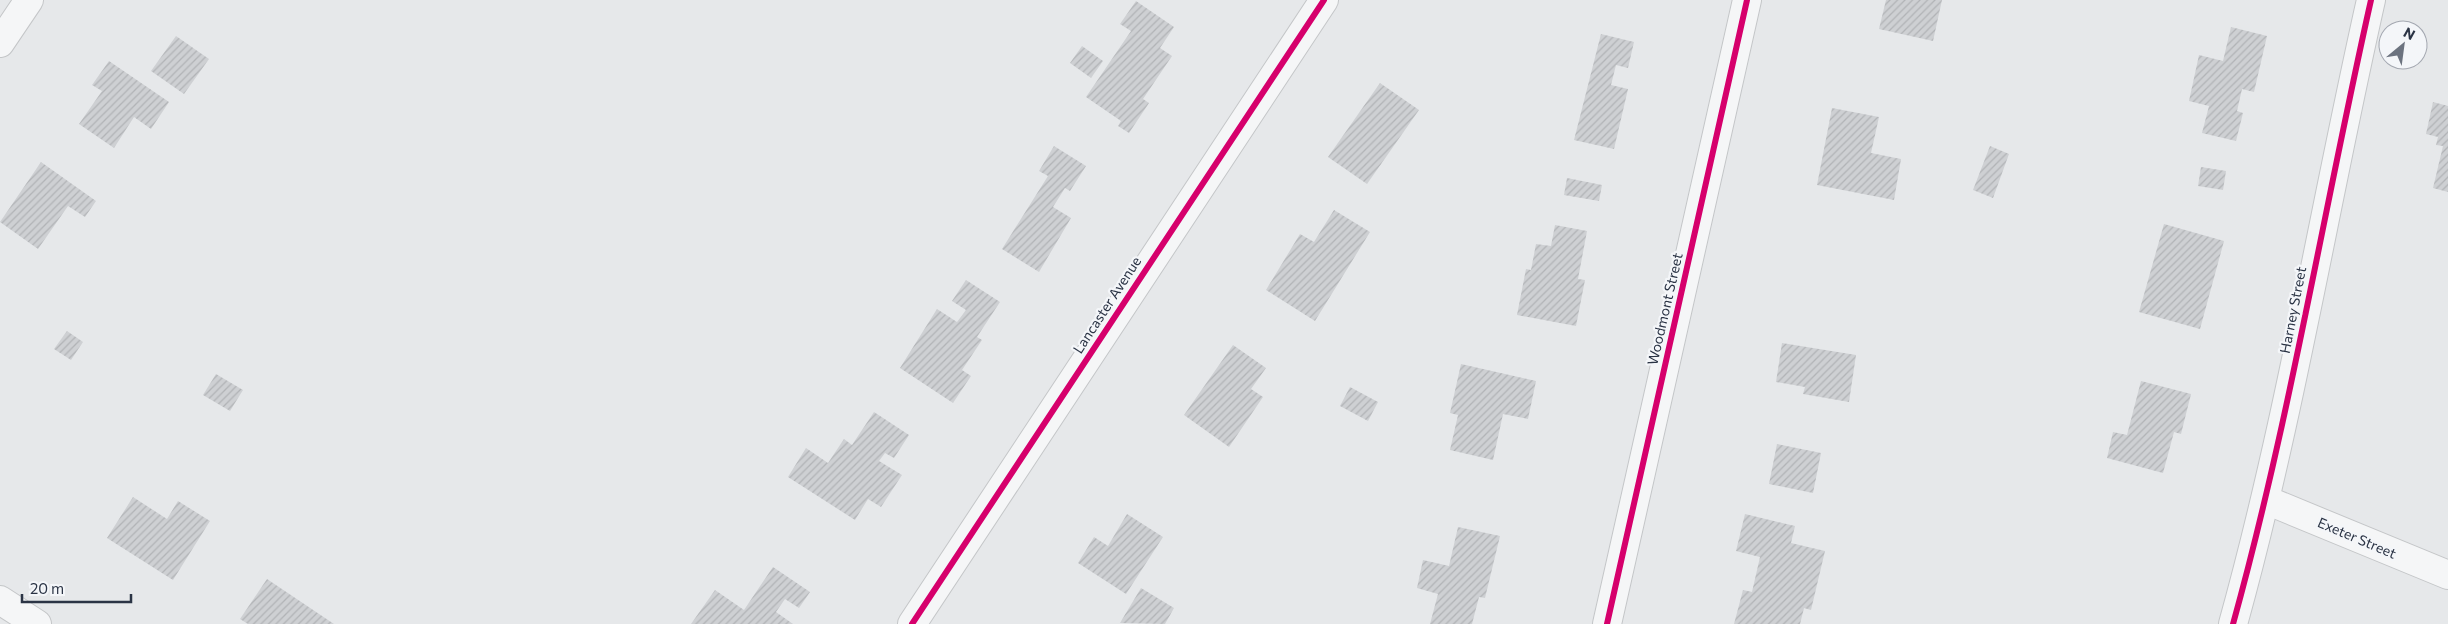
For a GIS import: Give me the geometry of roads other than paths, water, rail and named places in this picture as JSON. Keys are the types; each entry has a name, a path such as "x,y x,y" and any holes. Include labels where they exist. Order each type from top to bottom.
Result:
{"street":[{"path":"0,43 29,0"},
{"name":"Lancaster Avenue","path":"912,624 1224,148 1324,0"},
{"name":"Woodmont Street","path":"1607,624 1747,0"},
{"name":"Harney Street","path":"2233,624 2266,500 2371,0"},
{"name":"Exeter Street","path":"2266,500 2448,576"},
{"path":"0,600 37,624"}]}
